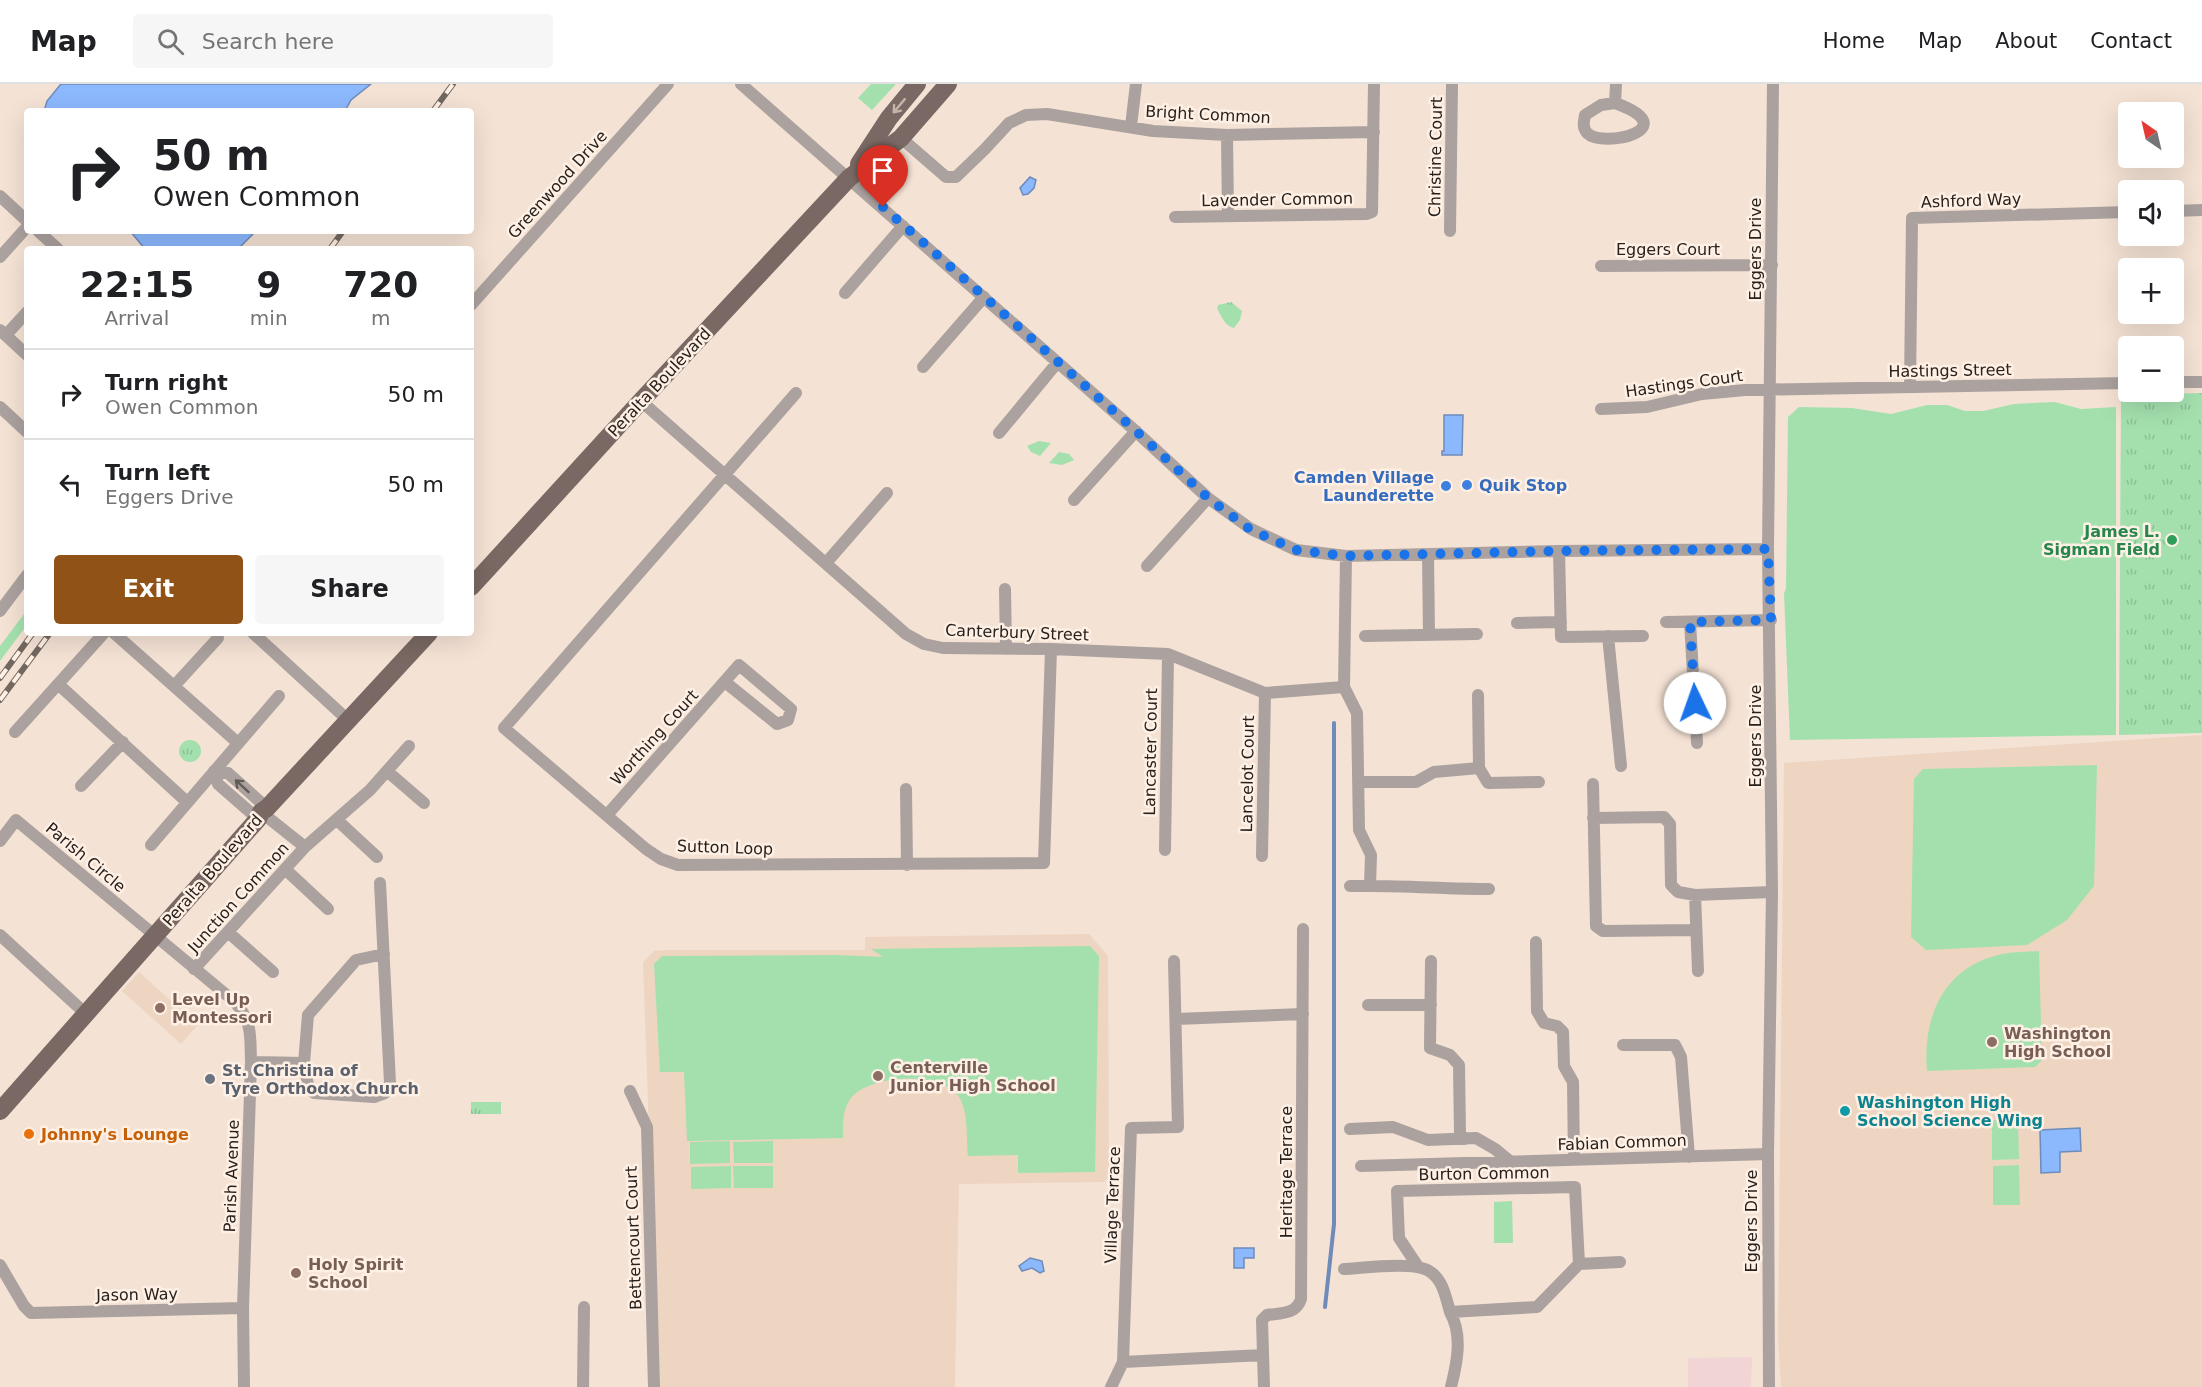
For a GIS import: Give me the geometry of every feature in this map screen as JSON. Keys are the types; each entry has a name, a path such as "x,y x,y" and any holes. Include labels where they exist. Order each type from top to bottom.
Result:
{"main road":[{"name":"Peralta Boulevard","path":"474,584 849,178 889,118 917,84"},
{"name":"Peralta Boulevard","path":"849,178 901,138 948,84"},
{"name":"Peralta Boulevard","path":"0,1111 262,813 426,636"}],"street":[{"name":"Greenwood Drive","path":"474,302 668,84"},
{"path":"741,84 1136,431 1208,498 1251,530 1296,550 1346,556 1768,549"},
{"path":"1131,126 1136,84"},
{"path":"1374,84 1374,132"},
{"name":"Christine Court","path":"1450,231 1452,84"},
{"path":"1615,103 1616,84"},
{"name":"Eggers Drive","path":"1769,1387 1768,1154 1772,892 1771,620 1768,549 1773,84"},
{"path":"1615,103 1640,114 1642,128 1638,133 1623,138 1593,137 1586,132 1583,125 1585,115 1602,105 1615,103"},
{"name":"Bright Common","path":"901,138 941,174 946,177 956,177 1009,123 1026,115 1047,114 1153,131 1227,135 1374,132"},
{"name":"Lavender Common","path":"1175,217 1367,214 1372,212 1374,132"},
{"path":"1227,135 1228,215"},
{"path":"0,196 24,218"},
{"path":"2184,211 2202,210"},
{"name":"Ashford Way","path":"1910,387 1912,218 2118,212"},
{"path":"845,293 903,226"},
{"path":"0,257 24,230"},
{"path":"41,234 55,246"},
{"name":"Eggers Court","path":"1601,266 1772,265"},
{"path":"923,367 984,297"},
{"path":"24,315 3,333 24,352"},
{"path":"999,433 1057,363"},
{"path":"2184,382 2202,382"},
{"name":"Hastings Street","path":"1771,390 2118,383"},
{"name":"Hastings Court","path":"1601,409 1647,407 1702,394 1771,390"},
{"path":"726,475 796,393"},
{"name":"Canterbury Street","path":"641,401 906,634 924,644 943,648 1051,649 1168,654 1265,693 1344,687"},
{"path":"0,407 24,429"},
{"path":"1074,500 1136,431"},
{"name":"Sutton Loop","path":"726,475 504,728 646,849 662,859 678,864 1044,863 1051,649"},
{"path":"826,563 887,493"},
{"path":"1147,566 1208,498"},
{"path":"1559,551 1562,637 1643,636"},
{"path":"1428,554 1430,635"},
{"path":"1346,556 1344,687 1357,713 1359,830 1371,855 1370,886"},
{"path":"0,611 24,579"},
{"path":"1005,588 1006,649"},
{"path":"1666,622 1771,620"},
{"path":"1517,623 1561,622"},
{"path":"1690,622 1697,743"},
{"path":"1365,636 1477,634"},
{"path":"15,732 101,636"},
{"path":"118,636 238,743"},
{"path":"256,636 349,721"},
{"path":"1608,636 1621,766"},
{"path":"175,685 218,638"},
{"name":"Lancaster Court","path":"1165,850 1168,654"},
{"name":"Worthing Court","path":"606,815 739,665 791,709 788,720 777,724 725,682"},
{"path":"58,684 187,802"},
{"name":"Lancelot Court","path":"1262,856 1265,693"},
{"path":"1478,695 1479,768 1488,783 1539,782"},
{"path":"151,845 279,696"},
{"path":"81,786 123,742"},
{"name":"Junction Common","path":"194,969 305,847 370,790 409,746"},
{"path":"1359,782 1416,782 1434,772 1479,768"},
{"name":"Junction Common","path":"214,771 218,783 262,813 305,847"},
{"path":"387,771 424,803"},
{"path":"1593,784 1596,926 1603,932 1696,930"},
{"path":"906,789 907,865"},
{"path":"1593,818 1664,817 1670,824 1671,885 1678,892 1695,895 1772,892"},
{"name":"Parish Circle","path":"0,841 16,820 154,936"},
{"path":"337,820 377,857"},
{"path":"285,869 328,909"},
{"path":"380,883 384,954 390,1083 385,1094 374,1096 314,1093 308,1085 304,1063 308,1015 356,960 384,954"},
{"path":"1350,886 1489,889"},
{"path":"1695,895 1698,971"},
{"name":"Heritage Terrace","path":"1264,1387 1262,1320 1267,1315 1293,1311 1299,1306 1301,1299 1303,929"},
{"path":"228,932 273,972"},
{"path":"0,935 86,1014"},
{"name":"Parish Avenue","path":"154,936 234,1002 246,1014 249,1025 251,1062 243,1308 244,1387"},
{"path":"1536,942 1537,1011 1544,1023 1557,1026 1563,1032 1564,1066 1574,1082 1574,1160"},
{"name":"Village Terrace","path":"1112,1387 1123,1362 1131,1128 1178,1127 1174,961"},
{"path":"1431,961 1430,1048 1450,1056 1460,1065 1460,1134 1465,1139"},
{"path":"1368,1005 1431,1005"},
{"path":"1176,1019 1303,1014"},
{"path":"1623,1045 1675,1045 1682,1057 1689,1157"},
{"path":"251,1062 304,1063"},
{"name":"Bettencourt Court","path":"630,1091 647,1127 654,1387"},
{"path":"1350,1130 1393,1127 1428,1140 1476,1138 1495,1149 1512,1163"},
{"name":"Fabian Common","path":"1361,1166 1768,1154"},
{"name":"Burton Common","path":"1451,1387 1458,1357 1455,1322 1444,1290 1431,1271 1417,1265 1399,1238 1397,1191 1575,1187 1579,1264"},
{"path":"1450,1312 1537,1307 1579,1264 1620,1262"},
{"name":"Jason Way","path":"0,1265 24,1306 32,1313 243,1308"},
{"path":"1344,1269 1417,1265"},
{"path":"583,1387 584,1307"},
{"path":"1123,1362 1263,1355"}],"shaded area":[{"name":"Washington High School","path":"2202,735 2202,1387 1781,1387 1778,1335 1784,763"},
{"name":"Centerville Junior High School","path":"1089,934 1108,956 1109,1178 1104,1182 959,1184 955,1387 658,1387 643,962 654,951 666,950 865,950 865,937"},
{"name":"Level Up Montessori","path":"139,972 198,1025 181,1044 122,991"},
{"path":"1752,1357 1751,1387 1688,1387 1688,1358"}],"green space":[{"path":"871,84 896,84 872,110 858,98"},
{"path":"1231,302 1242,311 1240,320 1234,328 1226,323 1217,308 1218,305"},
{"path":"2184,393 2202,393 2202,733 2119,735 2121,402 2184,402"},
{"path":"2055,402 2081,409 2116,407 2116,735 1790,740 1784,593 1786,589 1788,417 1799,407 1852,408 1891,414 1927,405 1947,405 1965,411 1983,411 2014,404"},
{"path":"1039,441 1051,443 1040,456 1031,452 1027,446"},
{"path":"1059,452 1069,454 1074,460 1062,465 1049,463"},
{"path":"24,614 24,629 0,661 0,646"},
{"path":"186,740 194,740 201,747 201,755 194,762 186,762 179,755 179,747"},
{"path":"2097,765 2094,886 2067,920 2027,945 1926,950 1911,937 1914,779 1923,769"},
{"path":"1090,946 1099,956 1095,1172 1018,1173 1018,1155 968,1156 966,1118 959,1097 938,1083 922,1080 889,1080 860,1090 851,1098 846,1107 843,1138 687,1141 684,1072 660,1072 654,964 662,956 883,957 871,949"},
{"path":"2039,951 2042,1060 2035,1067 1927,1071 1926,1051 1933,1013 1951,982 1982,960 2002,954"},
{"path":"471,1102 501,1102 501,1114 471,1114"},
{"path":"1992,1120 2018,1120 2019,1159 1992,1160"},
{"path":"730,1141 730,1163 690,1164 690,1142"},
{"path":"773,1141 773,1163 734,1163 733,1142"},
{"path":"2019,1165 2020,1205 1993,1205 1993,1166"},
{"path":"731,1166 731,1188 691,1189 691,1167"},
{"path":"733,1166 773,1166 773,1188 734,1188"},
{"path":"1512,1201 1513,1243 1494,1243 1494,1202"}],"water":[{"path":"61,84 371,84 351,100 347,108 45,108 47,101"},
{"path":"1030,177 1036,180 1034,188 1028,194 1023,195 1020,188"},
{"path":"132,234 253,234 241,246 142,246"},
{"path":"1444,415 1463,415 1462,455 1442,455"},
{"path":"2080,1128 2081,1151 2060,1152 2060,1172 2041,1173 2040,1130"},
{"path":"1234,1248 1254,1248 1254,1258 1244,1258 1244,1268 1234,1268"},
{"path":"1030,1258 1042,1261 1044,1271 1040,1273 1032,1268 1022,1271 1019,1266"}],"waterway":[{"path":"1325,1307 1334,1224 1334,723"}],"railway":[{"path":"435,108 453,84"},
{"path":"332,246 341,234"},
{"path":"0,678 31,636"},
{"path":"0,700 48,636"}],"place":[{"name":"Quik Stop","path":"1467,485"},
{"name":"Camden Village Launderette","path":"1446,486"},
{"name":"James L. Sigman Field","path":"2172,540"},
{"name":"Level Up Montessori","path":"160,1008"},
{"name":"Washington High School","path":"1992,1042"},
{"name":"Centerville Junior High School","path":"878,1076"},
{"name":"St. Christina of Tyre Orthodox Church","path":"210,1079"},
{"name":"Washington High School Science Wing","path":"1845,1111"},
{"name":"Johnny's Lounge","path":"29,1134"},
{"name":"Holy Spirit School","path":"296,1273"}],"route":[{"path":"883,207 1136,431 1208,498 1251,530 1296,550 1346,556 1768,549 1771,620 1690,622 1695,703"}]}
